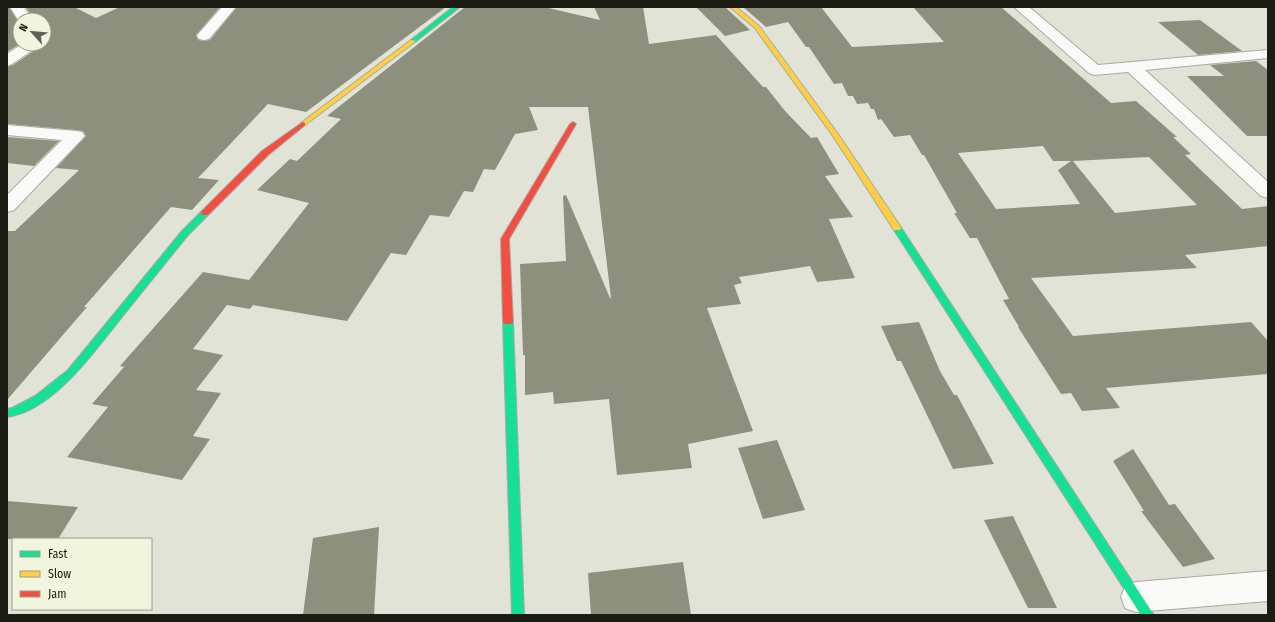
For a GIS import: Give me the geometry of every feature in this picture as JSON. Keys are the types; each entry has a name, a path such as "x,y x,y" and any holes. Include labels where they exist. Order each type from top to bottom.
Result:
{"street":[{"path":"204,36 229,7"},
{"path":"7,413 14,412 39,399 71,373 185,234 265,153 457,7"},
{"path":"733,7 757,27 836,135 1142,606 1268,586"},
{"path":"1021,7 1094,70 1268,54"},
{"path":"7,61 20,52"},
{"path":"1132,67 1268,192"},
{"path":"518,615 505,239 573,124"},
{"path":"7,130 76,136 7,206"}],"building":[{"path":"7,7 9,7 12,12 12,49 7,52"},
{"path":"26,7 74,7 96,18 120,7 220,7 196,35 198,40 204,41 210,40 237,7 446,7 306,112 268,104 198,178 219,180 192,210 171,207 84,307 87,307 7,400 7,231 15,231 79,170 56,168 86,136 83,131 7,124 7,67 13,65 32,52 52,52 52,12 29,12"},
{"path":"465,7 544,7 600,20 594,7 643,7 649,44 716,35 763,87 766,87 785,111 811,138 817,137 839,174 825,176 853,217 829,219 855,278 817,282 810,266 739,277 742,283 734,285 741,304 707,308 753,431 688,444 692,468 617,475 609,399 554,404 553,392 525,395 525,355 523,355 520,264 566,261 563,196 566,195 611,298 588,107 529,107 538,130 515,134 495,170 484,169 473,192 464,191 449,217 430,215 406,255 391,253 347,321 253,305 250,309 227,305 193,349 223,355 196,390 221,393 193,436 210,439 182,480 67,457 108,407 92,404 124,367 120,366 203,272 249,280 309,203 257,190 290,159 297,161 341,119 327,116"},
{"path":"696,7 725,7 750,30 725,36"},
{"path":"743,7 821,7 852,47 944,42 913,7 1001,7 1111,103 1136,101 1177,137 1173,137 1191,154 1185,155 1242,209 1268,206 1268,246 1185,255 1197,268 1031,278 1073,336 1251,322 1268,341 1268,374 1106,388 1120,408 1082,411 1071,393 1061,394 1018,327 1003,300 1009,299 977,238 970,238 954,213 957,213 924,155 922,155 910,135 894,137 881,119 878,120 874,109 871,109 868,103 857,104 853,96 848,96 842,83 834,84 809,47 806,47 788,22 766,27","holes":["1043,146 1053,161 1071,161 1058,170 1080,204 996,209 958,153","1149,157 1197,205 1115,213 1073,161"]},
{"path":"1200,20 1242,51 1198,55 1158,22"},
{"path":"1256,61 1268,70 1268,136 1247,136 1187,76 1224,76 1210,65"},
{"path":"7,137 59,141 34,166 7,163"},
{"path":"919,322 940,371 954,395 957,395 994,464 953,469 901,361 897,361 881,326"},
{"path":"777,440 805,510 763,519 738,448"},
{"path":"1133,449 1169,505 1175,504 1215,559 1183,567 1141,511 1144,511 1113,461"},
{"path":"7,501 78,507 59,538 7,539"},
{"path":"1013,516 1057,608 1028,608 984,520"},
{"path":"379,527 374,615 303,615 313,538"},
{"path":"683,562 691,615 591,615 588,573"}],"traffic: fast":[{"path":"413,41 457,7"},
{"path":"7,413 14,412 39,399 71,373 185,233 205,213"},
{"path":"897,228 1148,615"},
{"path":"508,322 518,615"}],"traffic: slow":[{"path":"733,7 757,27 836,135 897,228"},
{"path":"303,124 413,41"}],"traffic: jam":[{"path":"205,213 265,153 303,124"},
{"path":"508,322 505,239 573,124"}]}
